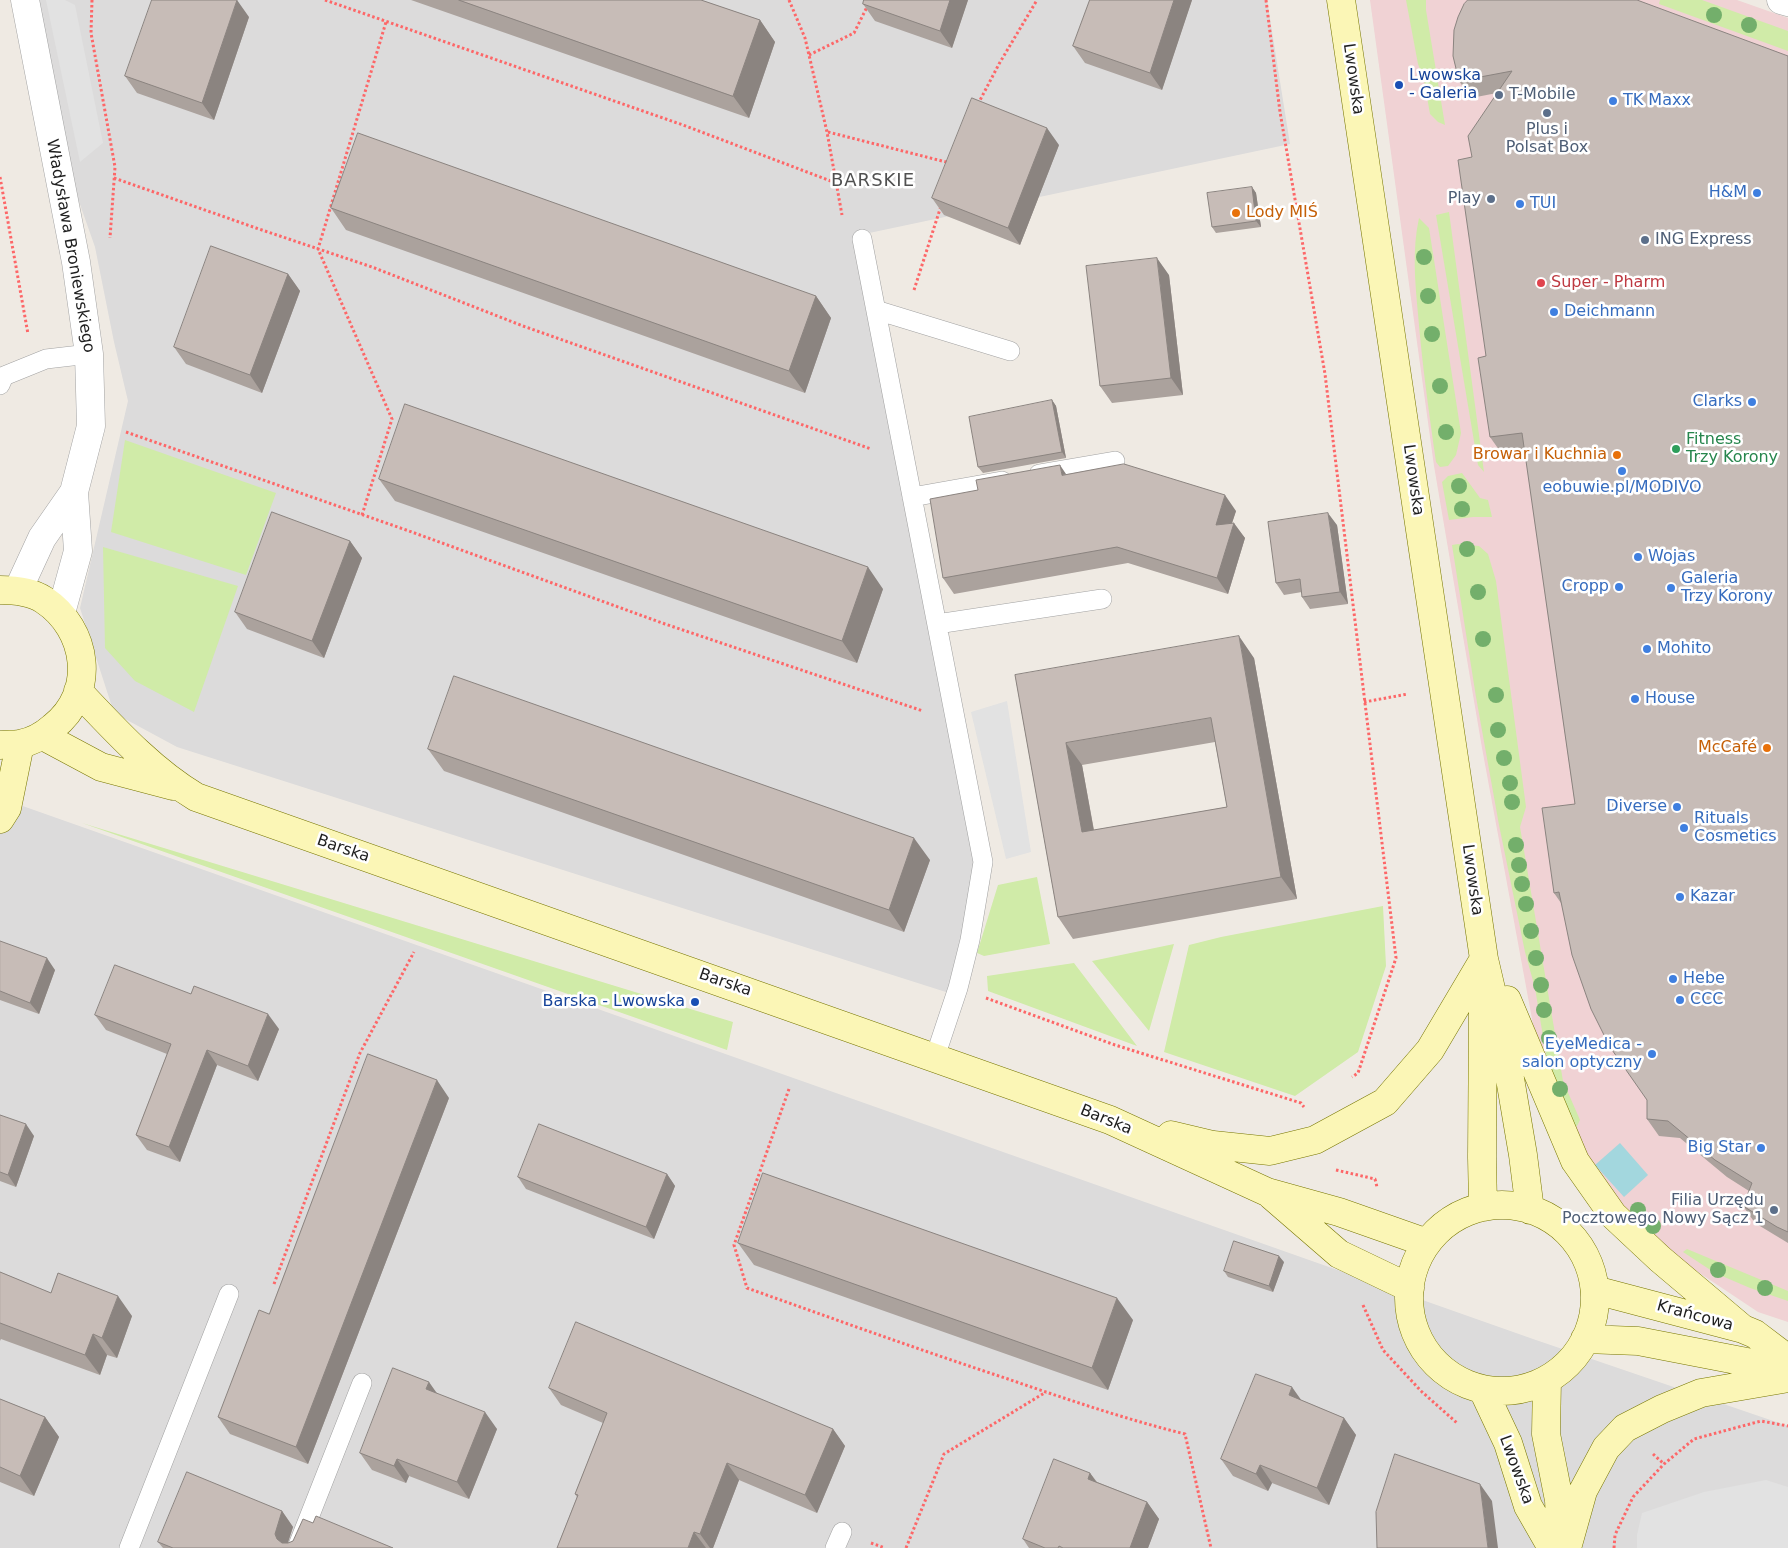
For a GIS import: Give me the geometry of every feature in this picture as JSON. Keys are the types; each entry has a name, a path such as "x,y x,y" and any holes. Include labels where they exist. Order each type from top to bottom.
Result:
{"street":[{"name":"Władysława Broniewskiego","path":"25,0 76,262 89,354 91,426 74,492 78,551 61,614"},
{"name":"Lwowska","path":"1341,0 1484,959 1505,1049 1530,1210"},
{"path":"1781,0 1788,2"},
{"name":"Władysława Broniewskiego","path":"9,590 74,492"},
{"path":"0,819 7,808 21,741 62,720 75,701 82,679 82,655 74,633 61,614 43,599 9,590"},
{"name":"Barska","path":"78,691 123,738 179,787 196,797 1110,1120 1267,1192 1339,1212 1428,1243"},
{"name":"Barska","path":"21,741 100,767 179,787"},
{"name":"Lwowska","path":"1483,1207 1484,959"},
{"path":"1110,1120 1214,1145 1270,1152 1315,1140 1385,1102 1430,1050 1484,959"},
{"path":"1484,959 1507,1001 1575,1161 1613,1216 1660,1259 1743,1329"},
{"name":"Barska","path":"1267,1192 1339,1254 1410,1288"},
{"path":"1494,1205 1516,1206 1530,1210 1557,1223 1573,1238 1585,1256 1593,1277 1595,1290 1596,1299 1593,1321 1582,1347 1563,1369 1547,1380 1511,1392 1482,1390 1456,1380 1432,1362 1417,1337 1409,1309 1410,1280 1420,1252 1434,1234 1452,1220 1472,1210 1494,1205"},
{"name":"Krańcowa","path":"1595,1290 1743,1329 1755,1334 1788,1359"},
{"name":"Krańcowa","path":"1586,1339 1638,1341 1788,1370"},
{"path":"1567,1548 1583,1491 1606,1448 1625,1428 1662,1409 1701,1393 1788,1378"},
{"name":"Lwowska","path":"1547,1380 1546,1434 1559,1500 1562,1548"},
{"name":"Lwowska","path":"1482,1390 1508,1443 1528,1506 1552,1548"}],"lane":[{"path":"862,239 983,862 970,940 960,981 935,1057"},
{"path":"876,310 1010,351"},
{"path":"0,385 4,376 46,359 89,354"},
{"path":"912,497 1115,461"},
{"path":"937,624 1102,599"},
{"path":"128,1548 229,1294"},
{"path":"297,1548 362,1383"}],"path":[{"path":"92,0 91,33 115,168 109,245"},
{"path":"325,0 683,125 836,183"},
{"path":"809,55 854,33 866,9 868,0"},
{"path":"974,111 998,64 1037,0"},
{"path":"1266,0 1280,112 1325,374 1396,958 1358,1073 1350,1078"},
{"path":"362,515 392,420 318,249 386,22"},
{"path":"827,132 953,164"},
{"path":"0,177 34,364"},
{"path":"114,178 372,267 523,326 875,450"},
{"path":"905,319 942,201"},
{"path":"120,430 664,624 926,712"},
{"path":"1364,702 1444,688"},
{"path":"274,1284 360,1053 414,952"},
{"path":"789,1089 734,1245 747,1288 916,1349 1128,1420 1185,1434 1211,1548"},
{"path":"1315,1140 1325,1167 1375,1179 1384,1229"},
{"path":"1364,1266 1354,1285 1384,1350 1421,1391 1458,1424"},
{"path":"906,1548 944,1454 1046,1392"},
{"path":"1614,1548 1615,1535 1633,1497 1664,1464 1694,1439 1761,1421 1788,1426"}],"shaded area":[{"path":"19,0 1267,0 1290,144 855,236 977,859 965,938 949,993 177,747 114,713 80,608 128,401 95,247 32,68"},
{"path":"46,0 65,0 75,5 103,143 80,162"},
{"name":"Galeria Trzy Korony","path":"1370,0 1737,0 1788,18 1788,1322 1758,1312 1629,1226 1544,1084 1482,748 1434,466"},
{"path":"1007,701 1031,852 1006,859 971,712"},
{"path":"0,798 1533,1339 1788,1426 1788,1548 0,1548"},
{"path":"1766,1480 1788,1487 1788,1548 1637,1548 1637,1535 1642,1513 1704,1492"}],"green space":[{"path":"1406,0 1426,0 1426,10 1445,125 1438,122 1430,114"},
{"path":"1660,0 1702,0 1788,31 1788,51 1659,4"},
{"path":"1449,212 1484,472 1478,465 1436,215"},
{"path":"1419,218 1429,228 1461,433 1456,455 1448,466 1440,467 1436,462 1433,444 1417,302 1415,254"},
{"path":"125,440 276,493 246,575 111,532"},
{"path":"1462,473 1480,498 1488,500 1492,517 1449,520 1442,482 1448,476"},
{"path":"1452,545 1479,546 1488,554 1496,581 1526,807 1520,827 1563,1081 1580,1120 1574,1128 1549,1073 1535,988 1525,952 1499,825"},
{"path":"103,547 238,586 194,712 135,681 105,648"},
{"path":"82,823 733,1022 727,1050"},
{"path":"1037,877 1050,944 984,956 977,953 998,885"},
{"path":"1383,906 1386,966 1358,1052 1295,1096 1164,1052 1189,945 1221,937"},
{"path":"1174,944 1149,1031 1092,961"},
{"path":"1074,963 1137,1046 988,991 987,976"},
{"path":"1687,1249 1788,1291 1788,1301 1715,1273 1683,1252"}],"water":[{"path":"1620,1143 1648,1175 1624,1197 1595,1165"}],"building":[{"path":"152,0 237,0 202,103 125,76"},
{"path":"459,0 701,0 760,20 733,96"},
{"path":"864,0 950,0 940,31 863,4"},
{"path":"1090,0 1174,0 1150,73 1073,46"},
{"name":"Galeria Trzy Korony","path":"1468,0 1637,0 1788,56 1788,1232 1743,1206 1752,1183 1715,1160 1668,1121 1647,1119 1647,1100 1610,1047 1591,1009 1572,955 1559,892 1554,893 1542,808 1575,804 1522,433 1490,437 1478,358 1486,356 1458,160 1472,157 1468,136 1512,71 1459,81 1453,56 1454,30 1464,4"},
{"path":"972,98 1047,128 1008,228 932,198"},
{"path":"358,133 816,296 789,371 331,208"},
{"name":"Lody MIŚ","path":"1252,187 1256,221 1212,227 1207,193"},
{"path":"211,246 288,274 250,375 174,347"},
{"path":"1157,258 1171,378 1100,386 1086,266"},
{"path":"1052,400 1062,452 978,467 969,417"},
{"path":"405,404 868,567 842,641 379,479"},
{"path":"1124,464 1225,495 1216,525 1234,523 1217,578 1117,547 943,578 930,499 978,490 976,480 1060,465 1062,475"},
{"path":"272,512 350,541 312,641 235,612"},
{"path":"1328,513 1340,592 1302,597 1300,579 1276,583 1268,522"},
{"path":"1239,636 1281,877 1058,917 1015,675","holes":["1211,718 1227,807 1082,832 1066,743"]},
{"path":"454,676 914,838 889,910 428,749"},
{"path":"0,941 47,958 30,1003 0,991"},
{"path":"115,965 191,994 194,986 268,1014 248,1066 207,1050 169,1147 136,1135 171,1044 95,1015"},
{"path":"368,1054 437,1080 296,1447 218,1417 259,1310 269,1314"},
{"path":"0,1115 26,1124 8,1175 0,1172"},
{"path":"539,1124 667,1174 646,1227 518,1177"},
{"path":"763,1173 1117,1298 1092,1368 738,1243"},
{"path":"1234,1241 1279,1256 1269,1286 1224,1271"},
{"path":"0,1272 51,1293 58,1273 118,1296 102,1338 93,1334 85,1355 0,1323"},
{"path":"576,1322 833,1429 805,1495 727,1463 700,1534 694,1532 688,1548 557,1548 578,1495 575,1494 607,1413 549,1388"},
{"path":"393,1368 429,1382 426,1389 485,1412 457,1482 397,1459 394,1466 360,1453"},
{"path":"1256,1374 1292,1387 1289,1395 1344,1418 1317,1488 1260,1465 1256,1474 1221,1459"},
{"path":"0,1399 45,1417 20,1476 0,1467"},
{"path":"1395,1454 1480,1484 1488,1548 1377,1548 1376,1512"},
{"path":"1054,1459 1090,1473 1088,1479 1147,1502 1130,1548 1063,1548 1059,1546 1058,1548 1045,1548 1023,1539"},
{"path":"187,1472 282,1511 275,1534 282,1543 293,1541 303,1519 313,1523 316,1516 393,1548 173,1548 158,1542"}],"place":[{"name":"Lwowska - Galeria","path":"1399,85"},
{"name":"T-Mobile","path":"1499,95"},
{"name":"TK Maxx","path":"1613,101"},
{"name":"Plus i Polsat Box","path":"1547,113"},
{"name":"H&M","path":"1757,193"},
{"name":"Play","path":"1491,199"},
{"name":"TUI","path":"1520,204"},
{"name":"Lody MIŚ","path":"1236,213"},
{"name":"ING Express","path":"1645,240"},
{"name":"Super - Pharm","path":"1541,283"},
{"name":"Deichmann","path":"1554,312"},
{"name":"Clarks","path":"1752,402"},
{"name":"Fitness Trzy Korony","path":"1676,449"},
{"name":"Browar i Kuchnia","path":"1617,455"},
{"name":"eobuwie.pl/MODIVO","path":"1622,471"},
{"name":"Wojas","path":"1638,557"},
{"name":"Cropp","path":"1619,587"},
{"name":"Galeria Trzy Korony","path":"1671,588"},
{"name":"Mohito","path":"1647,649"},
{"name":"House","path":"1635,699"},
{"name":"McCafé","path":"1767,748"},
{"name":"Diverse","path":"1677,807"},
{"name":"Rituals Cosmetics","path":"1684,828"},
{"name":"Kazar","path":"1680,897"},
{"name":"Hebe","path":"1673,979"},
{"name":"CCC","path":"1680,1000"},
{"name":"Barska - Lwowska","path":"695,1002"},
{"name":"EyeMedica - salon optyczny","path":"1652,1054"},
{"name":"Big Star","path":"1761,1148"},
{"name":"Filia Urzędu Pocztowego Nowy Sącz 1","path":"1774,1210"}],"district":[{"name":"BARSKIE","path":"873,181"}]}
